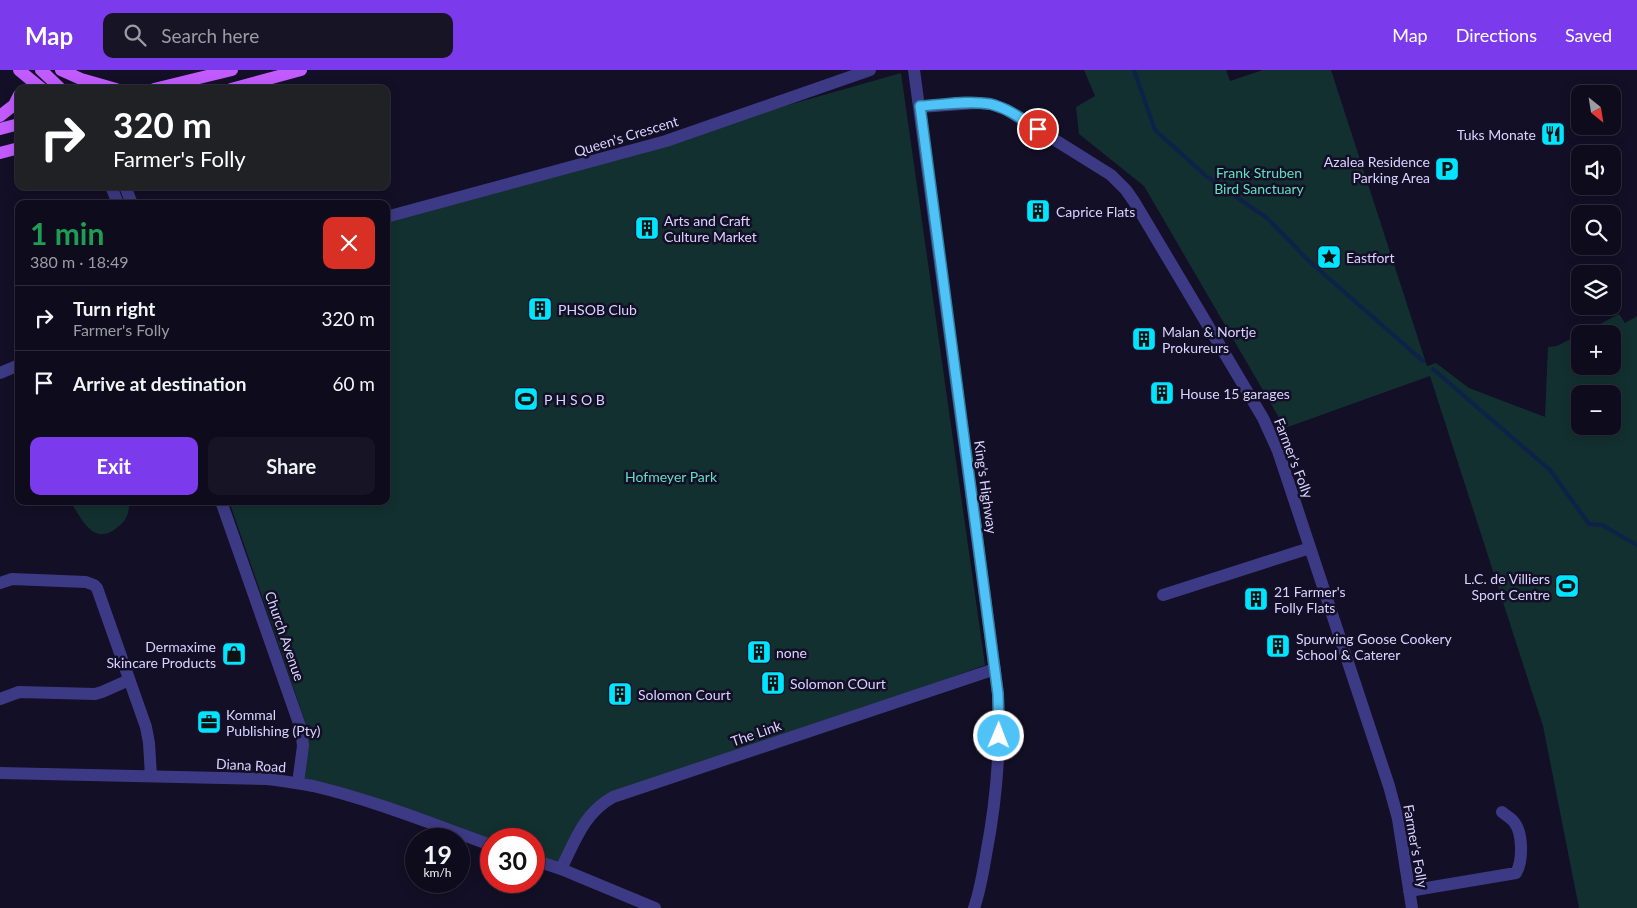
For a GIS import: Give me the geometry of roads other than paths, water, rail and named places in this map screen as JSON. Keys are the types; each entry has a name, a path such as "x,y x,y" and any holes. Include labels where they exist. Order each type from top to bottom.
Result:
{"main road":[{"path":"14,70 19,85"},
{"path":"20,70 37,85"},
{"path":"41,70 57,85"},
{"path":"61,70 81,79 102,85"},
{"path":"170,85 232,70"},
{"path":"246,85 302,70"},
{"path":"0,116 15,103"},
{"path":"0,129 15,125"},
{"path":"0,153 15,149"}],"street":[{"name":"Queen's Crescent","path":"390,216 666,140 870,70"},
{"name":"King's Highway","path":"914,70 995,669 1000,720 994,807 984,866 974,908"},
{"name":"Farmer's Folly","path":"920,106 976,103 991,104 1007,110 1102,169 1118,180 1126,190 1269,430 1286,472 1389,786 1398,819 1412,908"},
{"path":"0,374 15,367"},
{"name":"Church Avenue","path":"223,505 301,729 303,746 298,783"},
{"path":"1163,595 1310,548"},
{"path":"0,583 17,579 86,582 96,586 146,727 151,776"},
{"name":"The Link","path":"560,869 582,825 604,802 613,797 995,669"},
{"path":"0,699 19,692 94,694 129,680"},
{"name":"Diana Road","path":"0,773 267,779 298,783 386,807 480,840"},
{"path":"1409,891 1516,873 1520,866 1521,840 1515,823 1502,812"},
{"path":"545,864 655,908"}],"waterway":[{"path":"1134,70 1155,130 1206,176 1267,218 1309,261 1423,361"},
{"path":"1433,369 1550,470 1589,524 1602,525 1637,545"}],"place":[{"name":"Tuks Monate","path":"1553,134"},
{"name":"Azalea Residence Parking Area","path":"1447,169"},
{"name":"Caprice Flats","path":"1038,211"},
{"name":"Arts and Craft Culture Market","path":"647,228"},
{"name":"Eastfort","path":"1329,257"},
{"name":"PHSOB Club","path":"540,309"},
{"name":"Malan & Nortje Prokureurs","path":"1144,339"},
{"name":"House 15 garages","path":"1162,393"},
{"name":"P H S O B","path":"526,399"},
{"name":"L.C. de Villiers Sport Centre","path":"1567,586"},
{"name":"21 Farmer's Folly Flats","path":"1256,599"},
{"name":"Spurwing Goose Cookery School & Caterer","path":"1278,646"},
{"name":"none","path":"759,652"},
{"name":"Dermaxime Skincare Products","path":"234,654"},
{"name":"Solomon COurt","path":"773,683"},
{"name":"Solomon Court","path":"620,694"},
{"name":"Kommal Publishing (Pty)","path":"209,722"}],"park label":[{"name":"Frank Struben Bird Sanctuary","path":"1259,180"},
{"name":"Hofmeyer Park","path":"671,476"}]}
